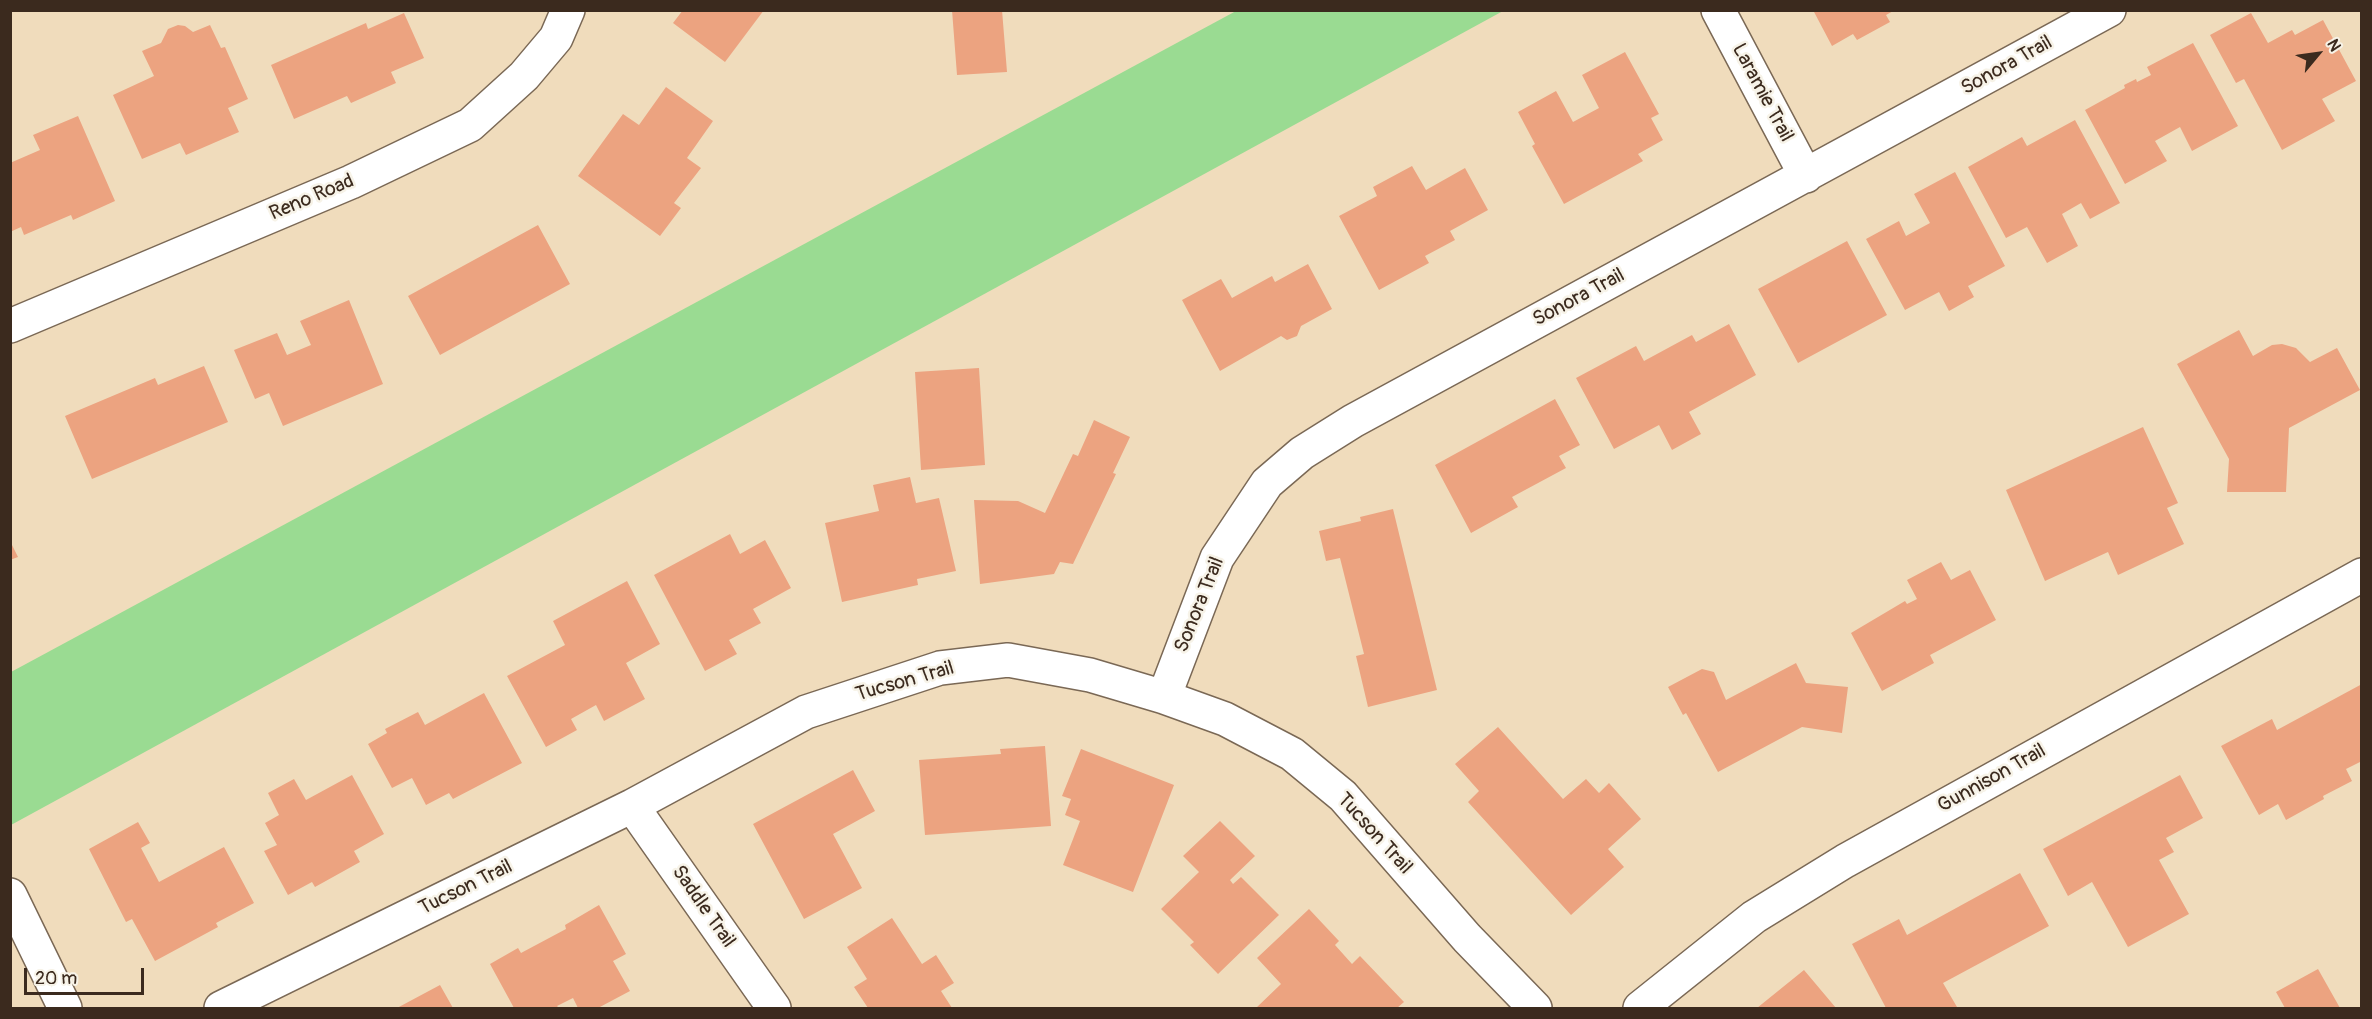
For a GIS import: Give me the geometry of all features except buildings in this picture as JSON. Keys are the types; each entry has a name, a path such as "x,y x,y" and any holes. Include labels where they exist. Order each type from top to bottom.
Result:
{"street":[{"name":"Reno Road","path":"10,326 351,182 470,126 537,61 556,38 568,10"},
{"name":"Laramie Trail","path":"1718,10 1806,176"},
{"name":"Sonora Trail","path":"1164,697 1217,558 1268,483 1302,453 1353,421 2109,10"},
{"name":"Gunnison Trail","path":"1640,1008 1754,917 1845,861 2361,575"},
{"name":"Tucson Trail","path":"221,1008 632,806 806,712 940,668 1008,660 1090,675 1164,697 1225,719 1292,754 1343,796 1467,938 1535,1008"},
{"name":"Saddle Trail","path":"632,806 774,1008"},
{"path":"10,895 65,1008"}],"green space":[{"path":"1236,11 1503,11 11,825 11,672"}]}
